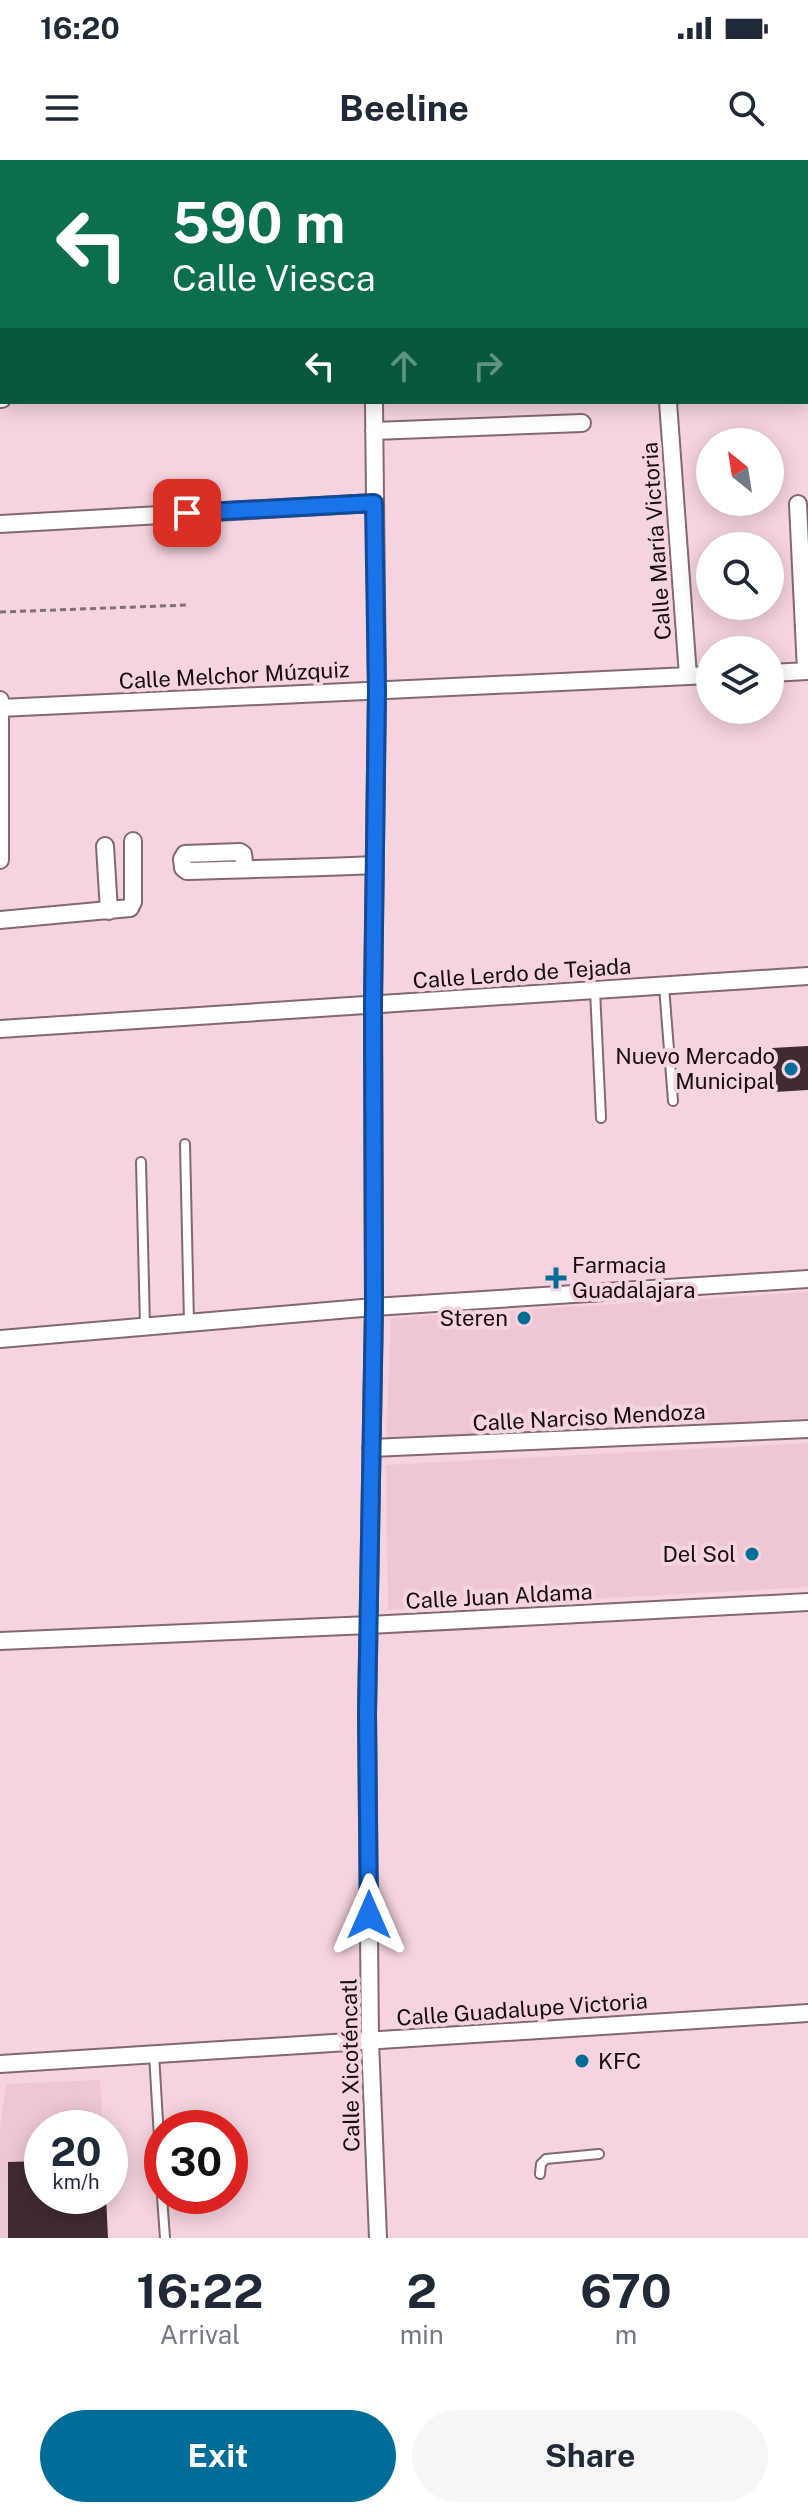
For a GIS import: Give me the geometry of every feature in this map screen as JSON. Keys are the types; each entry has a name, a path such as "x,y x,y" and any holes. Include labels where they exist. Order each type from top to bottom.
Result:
{"street":[{"name":"Calle Xicoténcatl","path":"374,404 377,691 373,1004 374,1307 367,1713 370,2041 378,2238"},
{"name":"Calle María Victoria","path":"668,404 688,676"},
{"path":"374,431 582,423"},
{"path":"0,524 374,503"},
{"path":"784,672 807,671 798,504"},
{"name":"Calle Melchor Múzquiz","path":"0,708 696,676"},
{"path":"0,700 0,860"},
{"path":"0,920 127,909 133,902 133,841"},
{"path":"105,846 109,911"},
{"path":"245,869 375,865"},
{"name":"Calle Lerdo de Tejada","path":"0,1029 808,976"},
{"path":"0,1339 374,1307 808,1279"},
{"name":"Calle Narciso Mendoza","path":"371,1448 808,1429"},
{"name":"Calle Juan Aldama","path":"0,1641 808,1602"},
{"name":"Calle Guadalupe Victoria","path":"0,2064 808,2013"}],"lane":[{"path":"664,986 673,1101"},
{"path":"595,990 601,1118"},
{"path":"185,1144 189,1323"},
{"path":"141,1162 145,1327"},
{"path":"154,2054 157,2110"},
{"path":"540,2174 541,2164 546,2159 599,2154"},
{"path":"163,2214 165,2238"}],"path":[{"path":"0,612 189,605"}],"shaded area":[{"path":"808,1292 808,1418 386,1443 391,1318"},
{"path":"808,1443 808,1587 388,1610 386,1465"},
{"path":"100,2080 102,2110 24,2110 24,2214 107,2214 108,2238 0,2238 0,2128 6,2084"}],"building":[{"name":"Nuevo Mercado Municipal","path":"808,1046 808,1090 774,1092 772,1048"},
{"path":"8,2162 24,2162 24,2214 107,2214 108,2238 8,2238"}],"place":[{"name":"Nuevo Mercado Municipal","path":"791,1069"},
{"name":"Farmacia Guadalajara","path":"556,1278"},
{"name":"Steren","path":"524,1318"},
{"name":"Del Sol","path":"752,1554"},
{"name":"KFC","path":"582,2061"}],"route":[{"path":"187,513 374,503 377,691 373,1004 374,1307 367,1713 369,1915"}]}
